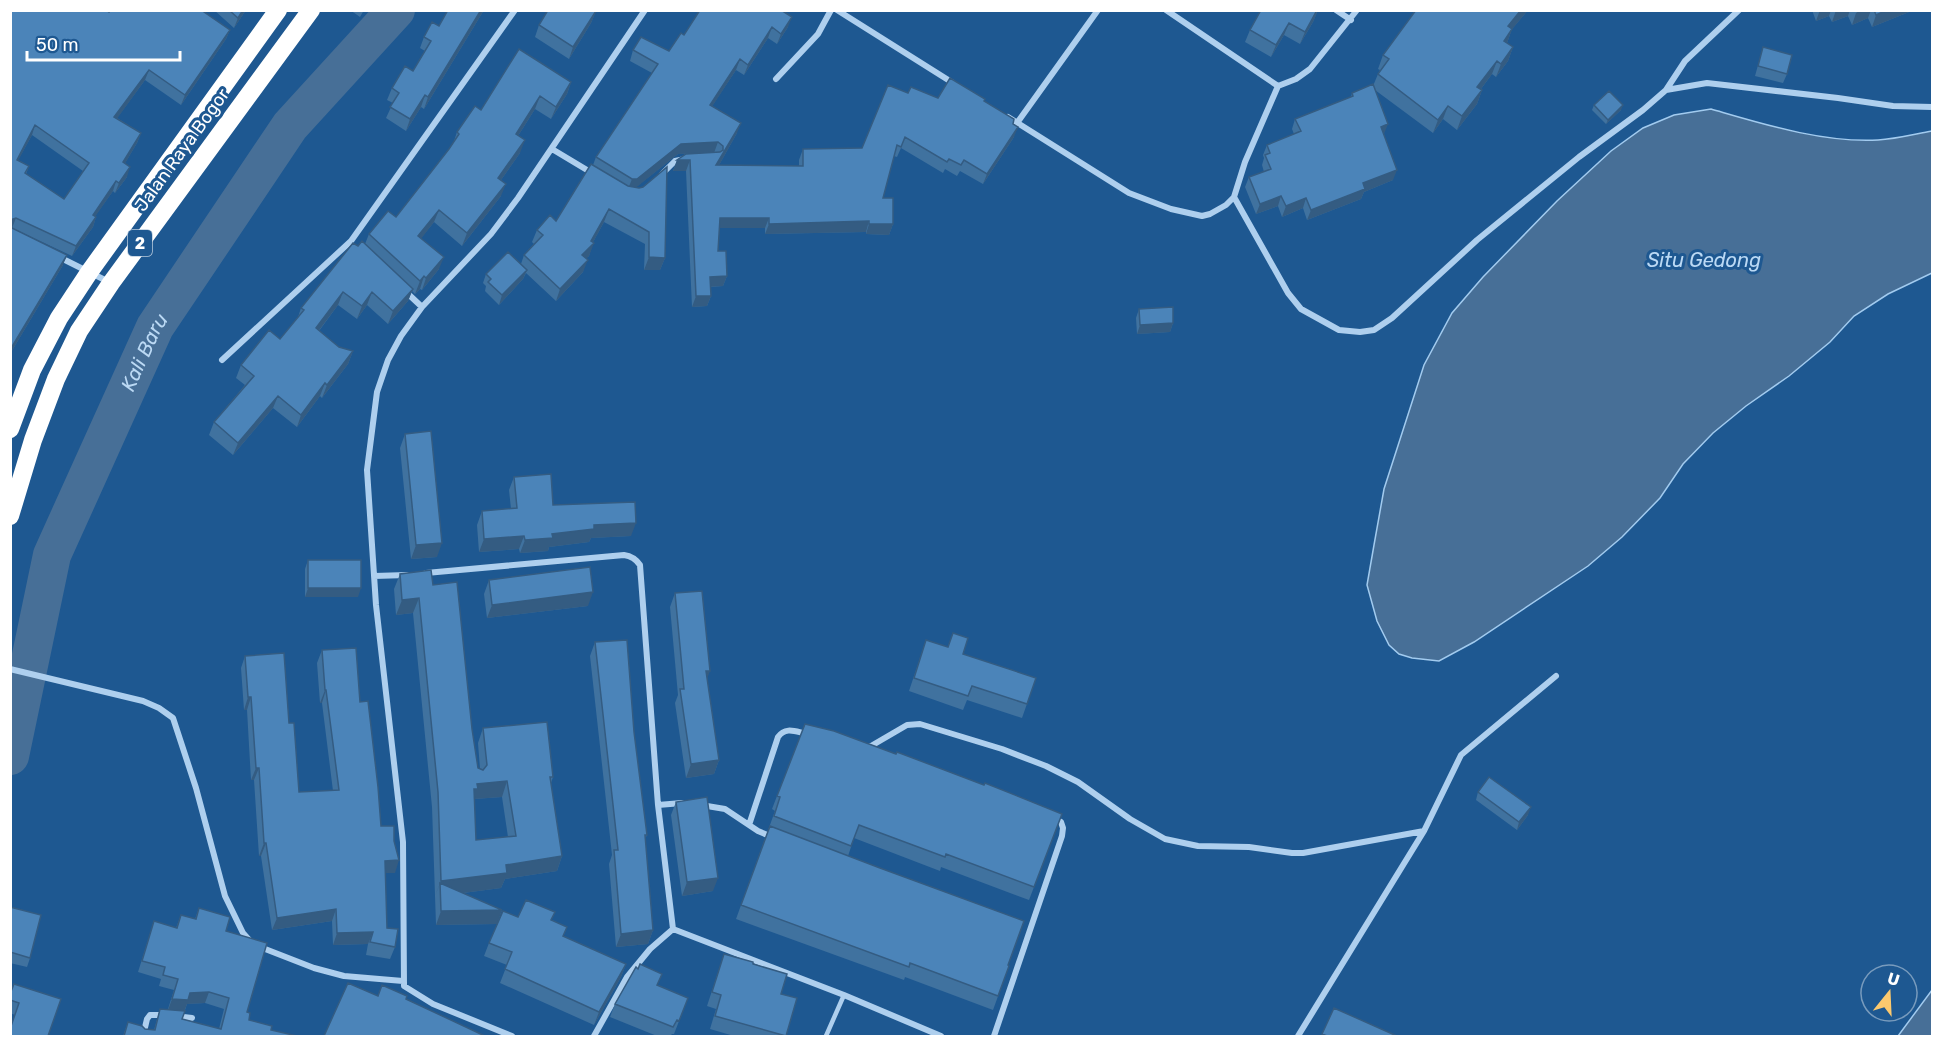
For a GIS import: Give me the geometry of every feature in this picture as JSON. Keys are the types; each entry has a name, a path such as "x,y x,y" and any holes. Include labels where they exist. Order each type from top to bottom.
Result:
{"highway":[{"name":"Jalan Raya Bogor","path":"10,429 32,370 59,318 278,10"},
{"name":"Jalan Raya Bogor","path":"10,516 33,440 56,379 79,331 111,283 311,10"}],"street":[{"path":"222,360 351,242 515,10"},
{"path":"512,1036 433,1004 404,986 404,842 374,576 367,470 377,392 392,352 401,336 422,307 491,234 519,198 645,10"},
{"path":"776,79 818,34 831,10"},
{"path":"837,10 957,86"},
{"path":"1017,123 1098,10"},
{"path":"1166,10 1278,86"},
{"path":"1336,10 1351,20"},
{"path":"997,111 1128,193 1171,209 1202,216 1210,214 1226,205 1234,197 1245,162 1278,86 1296,79 1310,69 1358,10"},
{"path":"1234,197 1288,293 1301,309 1339,330 1360,332 1374,330 1392,318 1485,233 1666,90 1685,61 1739,10"},
{"path":"1666,90 1707,83 1893,106 1932,107"},
{"path":"552,149 596,176"},
{"path":"660,176 675,161 692,159"},
{"path":"351,242 359,249"},
{"path":"57,256 111,283"},
{"path":"399,285 422,307"},
{"path":"374,576 456,572 624,555 637,561 658,805 673,929"},
{"path":"456,572 457,583"},
{"path":"10,669 143,702 159,708 173,718 196,788 225,896 243,933 251,942 274,954 344,976 403,981"},
{"path":"1298,1036 1424,831 1461,755 1556,676"},
{"path":"861,747 871,746 911,723 934,728 1002,749 1046,766 1078,783 1156,835 1198,846 1248,847 1303,853 1424,831"},
{"path":"749,825 780,735 788,730 815,736"},
{"path":"871,746 881,750"},
{"path":"658,805 681,803 725,809 758,831 776,838"},
{"path":"994,1036 1063,828 1061,822 1051,817"},
{"path":"1020,924 1031,927"},
{"path":"673,929 844,995 941,1036"},
{"path":"594,1036 627,977 650,949 673,929"},
{"path":"143,1036 147,1019 153,1014 192,1018"}],"lane":[{"path":"826,1036 844,995"}],"water":[{"name":"Situ Gedong","path":"1711,109 1751,121 1836,139 1878,140 1932,131 1932,273 1888,294 1854,316 1830,342 1713,433 1683,464 1660,498 1622,537 1588,566 1474,642 1439,661 1399,654 1389,645 1377,621 1367,585 1384,489 1424,365 1452,313 1483,277 1557,201 1611,151 1643,128 1674,115"},
{"path":"1932,990 1932,1036 1898,1036 1908,1023 1919,1023 1919,1008"}],"building":[{"path":"10,10 106,10 109,12 111,10 201,10 230,30 185,95 149,70 114,117 141,133 123,162 130,167 119,183 116,181 93,215 96,217 76,246 16,218 10,220","holes":["35,125 89,163 64,199 25,173 29,166 17,160"]},
{"path":"229,10 243,10 238,18"},
{"path":"448,10 481,10 428,97 425,95 410,119 390,107 399,93 392,88 405,66 413,71 431,41 424,37 432,22 439,26"},
{"path":"548,10 596,11 573,47 539,25"},
{"path":"700,10 781,10 792,17 781,34 772,27 748,65 740,59 710,105 741,123 716,165 803,166 803,149 862,148 888,85 908,93 911,87 938,98 950,78 1014,119 1013,124 1018,127 987,174 964,160 961,165 949,159 947,162 905,137 901,147 897,145 883,198 893,198 893,224 869,224 869,221 769,224 769,218 720,218 718,251 726,251 727,276 710,277 711,296 696,296 690,160 677,160 686,154 720,152 723,146 718,142 681,144 637,179 632,179 596,157 658,64 633,50 641,37 669,51 681,33 684,35"},
{"path":"1261,10 1317,10 1305,32 1289,23 1276,45 1250,30"},
{"path":"1416,10 1521,10 1508,26 1512,29 1504,41 1513,47 1501,64 1497,61 1477,87 1482,90 1462,116 1448,106 1438,120 1378,74 1389,59 1383,55"},
{"path":"1874,10 1887,10 1876,15"},
{"path":"1763,47 1792,55 1787,74 1758,66"},
{"path":"519,49 571,82 556,107 540,96 516,134 525,140 498,178 506,184 467,233 439,210 418,236 444,257 426,278 424,276 420,281 369,234 388,211 396,217 449,149 459,134 457,132 475,106 481,110"},
{"path":"1373,84 1388,124 1381,127 1397,170 1363,183 1365,189 1311,210 1306,198 1286,206 1281,196 1260,204 1249,177 1271,169 1265,155 1270,153 1267,145 1301,131 1295,119 1353,96 1352,93"},
{"path":"1609,91 1623,105 1608,120 1594,105"},
{"path":"591,164 628,186 639,188 667,167 665,258 649,257 649,232 609,209 591,241 594,243 582,255 588,260 560,289 524,255 543,235 537,230 550,215 556,221"},
{"path":"10,227 67,255 10,350"},
{"path":"362,241 413,289 393,311 372,292 362,306 343,292 316,328 339,347 353,351 301,415 278,396 238,443 214,422 254,376 241,365 269,330 280,339 304,310 301,308 353,243 358,246"},
{"path":"508,252 527,270 502,295 488,282 491,279 486,274"},
{"path":"1173,307 1173,323 1140,325 1139,309"},
{"path":"431,431 442,543 416,545 405,434"},
{"path":"551,474 553,505 635,502 636,523 594,525 594,529 552,534 553,538 525,540 524,536 484,539 482,511 517,508 514,477"},
{"path":"308,560 361,560 361,588 308,588"},
{"path":"590,567 593,592 492,605 489,580"},
{"path":"431,570 433,585 457,582 478,768 483,770 487,765 483,728 547,722 553,777 550,777 562,856 506,865 507,873 441,881 438,792 419,598 402,600 400,574","holes":["507,781 516,836 476,840 474,789 478,789 477,784"]},
{"path":"702,591 710,671 706,671 719,760 691,764 680,689 684,689 675,593"},
{"path":"953,633 968,638 963,654 1036,678 1027,704 972,686 968,696 914,678 926,640 948,647"},
{"path":"627,640 634,732 647,835 645,835 653,930 621,934 614,850 618,850 595,642"},
{"path":"356,648 360,702 368,701 381,826 394,826 394,841 399,860 385,861 387,928 398,929 395,947 370,942 373,932 337,933 336,909 277,918 266,843 264,843 259,768 256,768 251,697 248,697 245,656 284,653 289,723 294,723 299,792 339,790 325,690 322,650"},
{"path":"805,724 834,731 896,754 897,752 984,785 985,783 1062,814 1034,887 859,825 851,846 774,816 780,797 777,796"},
{"path":"1489,777 1531,807 1519,822 1478,792"},
{"path":"707,797 718,878 687,882 676,802"},
{"path":"770,826 1024,921 998,996 910,963 909,967 741,905"},
{"path":"440,883 502,910 441,911"},
{"path":"526,900 555,912 551,920 567,927 563,936 626,964 599,1012 505,969 512,952 489,943 503,911 518,917"},
{"path":"10,907 41,915 30,958 10,952"},
{"path":"199,908 230,917 226,931 267,943 247,1012 250,1013 249,1020 272,1026 271,1030 297,1036 124,1036 128,1022 145,1029 155,1030 160,1009 185,1011 182,1019 221,1029 229,998 209,992 190,993 188,1000 172,999 178,979 163,975 165,967 142,961 154,921 177,928 181,915 196,919"},
{"path":"724,954 787,974 781,994 797,998 786,1036 715,1016 721,995 712,992"},
{"path":"640,964 662,974 657,985 688,998 679,1021 677,1020 673,1027 615,1004 636,967 638,969"},
{"path":"348,983 378,996 382,985 407,996 406,999 485,1036 324,1036"},
{"path":"14,984 61,999 48,1036 10,1036 10,1029 19,1003 10,1000"},
{"path":"1334,1008 1397,1036 1327,1036 1322,1034"}],"waterway":[{"name":"Kali Baru","path":"10,756 52,555 155,327 290,126 396,10"}]}
